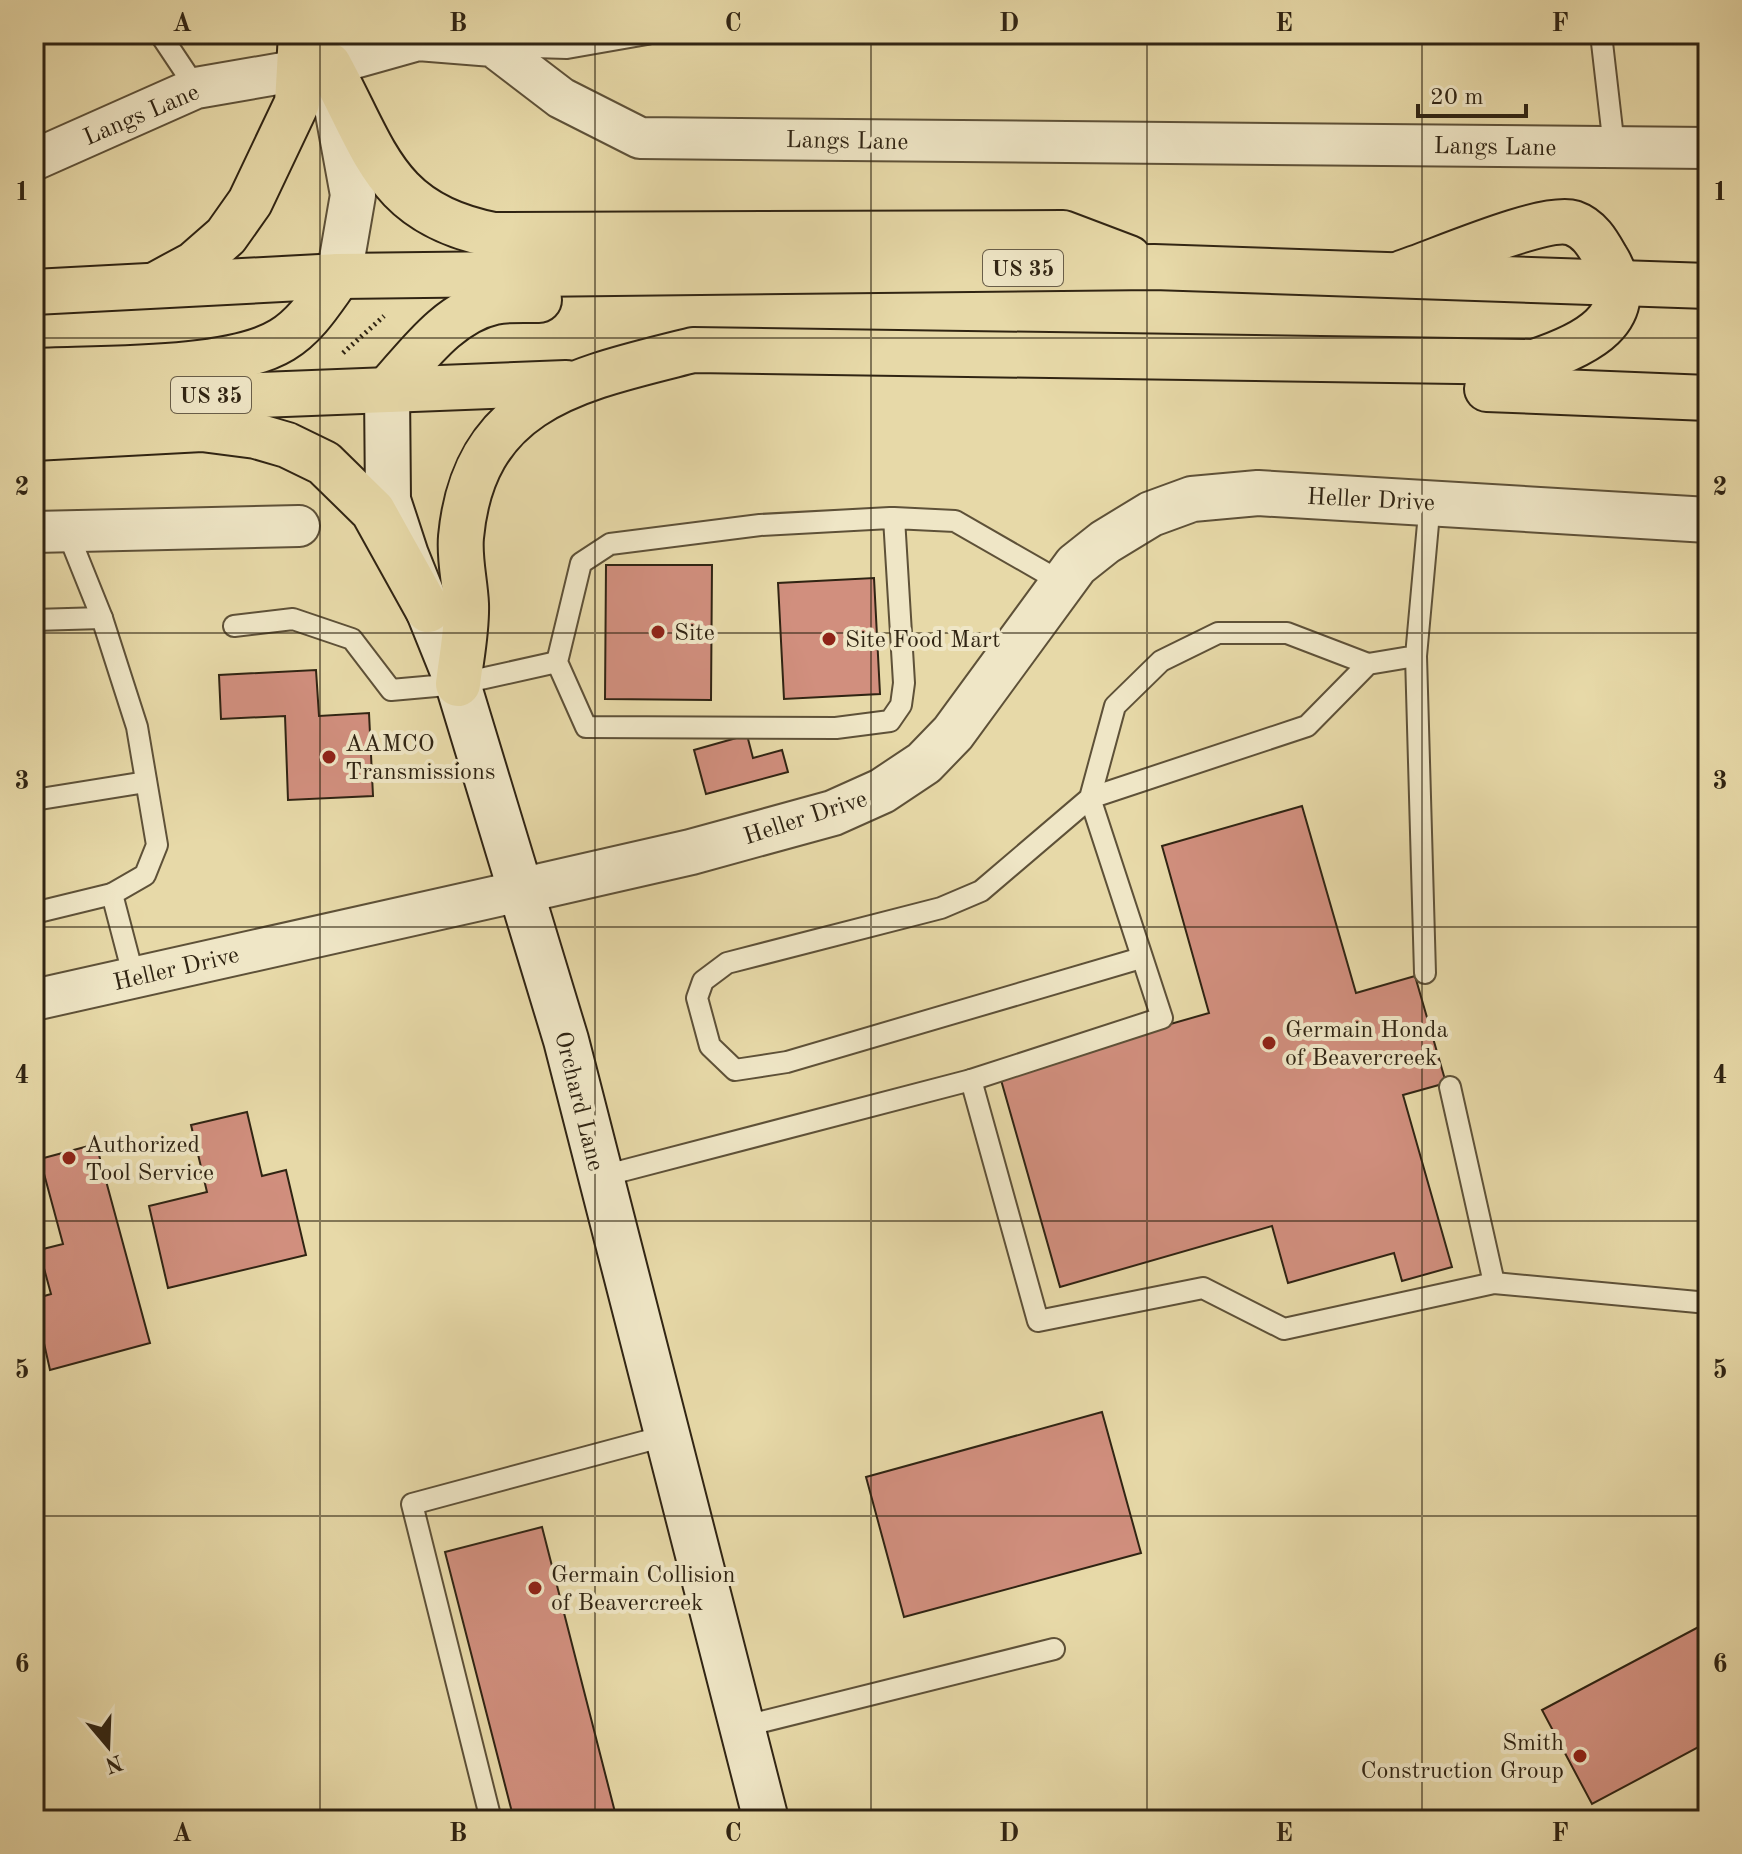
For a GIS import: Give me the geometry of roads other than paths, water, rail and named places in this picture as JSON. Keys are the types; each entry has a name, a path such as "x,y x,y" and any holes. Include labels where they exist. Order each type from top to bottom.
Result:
{"highway":[{"path":"313,51 387,176 424,211 470,231 494,235 1063,233 1154,267"},
{"path":"153,286 205,255 226,236 250,202 297,103 313,51"},
{"path":"458,684 466,607 461,540 468,495 486,455 520,412 578,382 693,350 1534,362 1580,347 1611,317 1618,295 1616,274 1593,235 1572,222 1537,225 1402,273"},
{"path":"387,390 451,322 475,307 497,301 1045,295 1154,267"},
{"name":"US 35","path":"34,292 339,276 1154,267 1402,273 1708,286"},
{"path":"34,371 222,361 281,341 309,317 339,276"},
{"name":"US 35","path":"34,404 578,382 1084,381 1585,392 1708,398"},
{"path":"34,438 202,429 256,436 287,445 324,463 373,511 428,610"}],"street":[{"name":"Langs Lane","path":"34,160 196,88 313,51 418,40 493,46 561,98 640,138 1708,148"},
{"path":"313,51 353,195 339,276"},
{"name":"Orchard Lane","path":"387,390 388,500 458,684 566,1040 665,1436 766,1820"},
{"name":"Heller Drive","path":"34,1000 691,852 833,813 882,791 924,763 953,733 1076,565 1105,542 1151,514 1192,499 1258,493 1708,520"},
{"path":"51,531 299,526"}],"lane":[{"path":"160,34 196,88"},
{"path":"493,46 567,48 647,34"},
{"path":"1601,34 1614,147"},
{"path":"1425,973 1416,656 1430,502"},
{"path":"894,518 904,683 901,705 890,721 836,728 586,727 557,662 581,563 610,544 760,525 894,518 955,521 1063,583"},
{"path":"34,913 112,894 145,875 157,845 137,727 102,618 51,531"},
{"path":"34,620 102,618"},
{"path":"234,626 293,619 352,639 391,690 458,684 557,662"},
{"path":"599,1177 971,1080 1162,1018 1090,798 1115,706 1161,661 1218,633 1287,633 1368,664 1416,656"},
{"path":"1141,958 787,1062 735,1070 710,1046 697,998 703,981 727,963 941,908 981,891 1090,798 1307,726 1368,664"},
{"path":"34,800 146,782"},
{"path":"112,894 134,978"},
{"path":"971,1080 1038,1321 1203,1288 1284,1329 1494,1283 1708,1303"},
{"path":"1450,1087 1494,1283"},
{"path":"491,1820 412,1504 665,1436"},
{"path":"741,1727 1054,1649"}],"place":[{"name":"Site","path":"658,632"},
{"name":"Site Food Mart","path":"829,639"},
{"name":"AAMCO Transmissions","path":"329,757"},
{"name":"Germain Honda of Beavercreek","path":"1269,1043"},
{"name":"Authorized Tool Service","path":"69,1158"},
{"name":"Germain Collision of Beavercreek","path":"535,1588"},
{"name":"Smith Construction Group","path":"1580,1756"}]}
